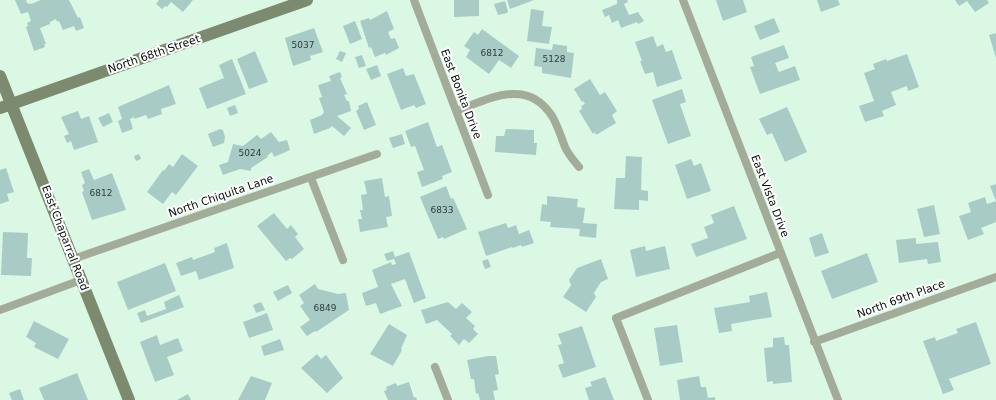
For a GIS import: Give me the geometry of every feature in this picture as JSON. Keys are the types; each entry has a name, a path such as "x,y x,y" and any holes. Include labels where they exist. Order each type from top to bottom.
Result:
{"main road":[{"name":"North 68th Street","path":"5,106 307,0"},
{"name":"East Chaparral Road","path":"0,76 5,106 73,259 129,400"}],"street":[{"name":"East Bonita Drive","path":"414,0 488,195"},
{"name":"East Vista Drive","path":"683,0 814,342 838,400"},
{"path":"456,111 505,93 522,94 536,100 552,116 566,148 579,167"},
{"name":"North Chiquita Lane","path":"73,259 377,154"},
{"path":"310,178 343,260"},
{"path":"648,400 616,318 780,253"},
{"name":"North 69th Place","path":"814,342 996,277"},
{"path":"0,310 81,280"},
{"path":"435,367 448,400"}],"building":[{"path":"15,0 26,0 27,3 31,4 41,0 69,0 78,18 80,17 84,28 76,31 74,26 63,30 59,21 57,22 56,19 50,22 50,24 40,28 46,44 44,44 45,47 34,51 26,27 28,26 27,23 31,21 28,12 21,14"},
{"path":"159,0 193,0 183,12 171,2 167,7 165,6 162,9 156,4"},
{"path":"454,0 479,0 479,16 454,17"},
{"path":"507,0 534,0 510,9"},
{"path":"617,0 627,0 628,2 624,4 629,15 638,12 644,21 621,28 618,20 612,23 609,15 605,17 602,10 617,4"},
{"path":"716,0 743,0 747,12 723,21"},
{"path":"817,0 838,0 840,5 821,12"},
{"path":"955,0 987,0 989,3 975,12 967,1 959,6"},
{"path":"505,1 508,11 507,13 498,15 494,4"},
{"path":"531,9 544,11 542,26 552,27 549,44 527,41"},
{"path":"387,11 394,29 388,32 391,39 395,38 399,48 386,55 385,53 375,57 371,47 369,48 360,21 369,18 370,20"},
{"path":"774,18 780,32 760,40 754,26"},
{"path":"355,21 362,39 350,44 343,26"},
{"path":"314,28 323,52 310,56 311,60 293,66 285,38"},
{"path":"482,29 519,56 511,68 499,60 489,74 466,57 470,50 464,46 474,32 478,35"},
{"path":"996,33 996,58 989,35"},
{"path":"653,36 657,47 663,44 666,52 672,50 682,79 657,87 653,72 645,74 635,42"},
{"path":"553,44 567,46 567,52 574,53 571,78 542,73 542,67 534,66 536,48 552,50"},
{"path":"784,45 789,58 775,63 779,72 795,66 800,80 760,94 750,67 754,66 751,57"},
{"path":"255,51 268,82 249,89 237,59"},
{"path":"340,51 346,53 342,62 336,59"},
{"path":"907,54 919,87 908,91 907,86 891,92 896,105 882,111 884,116 865,122 859,106 874,101 864,73 875,69 873,64"},
{"path":"362,55 366,66 359,68 355,57"},
{"path":"232,59 246,94 207,109 199,88 224,78 219,65"},
{"path":"377,65 381,76 371,80 366,69"},
{"path":"403,68 406,76 414,74 426,104 416,108 414,105 401,110 387,74"},
{"path":"340,72 342,77 340,78 347,94 344,95 347,101 349,101 351,111 337,116 351,128 344,136 332,126 314,134 310,120 322,115 324,112 319,98 322,97 318,85 331,81 329,76"},
{"path":"590,79 600,95 605,92 617,111 612,115 616,123 596,135 595,132 593,134 579,111 582,109 581,106 585,104 583,101 582,102 574,89"},
{"path":"169,85 176,104 161,109 162,114 148,119 146,115 130,119 133,129 122,133 118,121 122,119 118,107"},
{"path":"682,89 686,102 680,104 691,136 668,144 652,100"},
{"path":"367,102 376,125 364,130 356,111 359,109 358,106"},
{"path":"235,105 238,113 230,116 227,108"},
{"path":"787,107 807,152 785,162 772,133 767,135 759,119"},
{"path":"78,111 81,119 89,116 98,142 74,150 71,141 67,143 64,136 69,134 61,117"},
{"path":"109,113 113,122 103,127 98,118"},
{"path":"428,122 437,147 442,145 452,172 442,176 443,179 422,187 417,172 424,170 415,146 411,147 405,131"},
{"path":"220,129 223,130 225,137 224,143 213,147 208,134"},
{"path":"506,129 534,130 534,143 537,143 536,155 495,152 496,136 504,136"},
{"path":"271,132 279,142 287,140 290,150 274,157 272,152 267,156 268,157 251,168 251,171 240,169 223,175 219,165 228,162 233,144 243,146 257,135 261,139"},
{"path":"402,134 405,144 393,148 389,138"},
{"path":"139,154 141,159 136,161 134,156"},
{"path":"182,154 198,166 176,195 172,192 163,204 147,192 163,170 164,171 169,164 173,167"},
{"path":"626,156 642,157 641,190 648,191 648,201 639,200 639,210 614,209 616,178 625,178"},
{"path":"691,159 694,166 701,163 711,191 687,199 675,165"},
{"path":"6,168 14,192 7,194 9,201 0,204 0,170"},
{"path":"89,169 94,180 112,173 126,210 92,220 82,192 84,191 82,185 85,183 81,172"},
{"path":"382,178 385,197 389,196 392,216 386,217 388,227 360,232 358,219 362,219 360,210 363,210 361,195 367,194 364,181"},
{"path":"996,184 996,201 990,186"},
{"path":"446,186 451,199 453,198 467,229 444,239 443,237 438,239 420,197"},
{"path":"547,196 578,199 577,207 585,208 583,223 597,224 596,238 579,236 580,229 550,227 551,222 540,221 542,204 547,205"},
{"path":"985,197 987,204 996,201 996,222 981,228 984,234 968,240 959,216 971,212 968,203"},
{"path":"934,205 940,234 924,237 917,209"},
{"path":"734,206 747,239 696,257 691,244 708,238 704,227 714,223 711,215"},
{"path":"274,213 287,229 291,225 298,234 295,237 304,249 292,259 290,258 286,261 257,226"},
{"path":"506,223 508,228 516,225 519,234 529,230 534,243 522,247 521,245 512,247 486,256 478,232"},
{"path":"3,232 28,233 27,258 32,258 31,276 1,275"},
{"path":"822,233 829,253 815,257 809,238"},
{"path":"916,238 916,244 938,242 941,262 928,264 927,259 899,263 896,240"},
{"path":"227,243 234,268 199,280 196,271 181,276 176,263 192,257 193,260 215,252 214,248"},
{"path":"645,246 646,251 665,246 670,269 636,277 630,250"},
{"path":"393,251 395,257 409,252 426,298 414,303 405,279 391,284 402,306 380,314 376,303 366,306 362,293 378,287 372,270 391,262 392,265 396,264 394,259 387,261 384,254"},
{"path":"867,253 878,282 832,299 821,271"},
{"path":"488,259 491,267 485,269 482,261"},
{"path":"601,259 608,279 601,282 594,293 596,297 586,312 563,297 571,285 569,280 577,268"},
{"path":"165,263 176,291 128,310 117,282"},
{"path":"315,284 318,289 338,294 346,293 349,310 316,332 315,331 307,336 300,327 310,320 300,306 304,303 299,295"},
{"path":"288,285 292,293 278,301 273,292"},
{"path":"767,292 772,317 731,324 732,331 719,333 714,308 750,302 749,296"},
{"path":"179,295 184,307 141,323 137,313 145,310 147,316 166,309 164,302"},
{"path":"261,302 265,310 256,313 253,305"},
{"path":"448,302 456,309 462,303 472,312 466,318 475,326 473,329 478,334 469,343 464,339 459,345 450,336 452,334 437,320 426,324 421,310"},
{"path":"267,313 273,330 249,338 243,322"},
{"path":"34,321 69,339 58,359 34,347 36,343 26,337"},
{"path":"976,322 991,364 949,379 954,390 943,394 923,341 935,337 936,341 958,333 956,329"},
{"path":"389,324 407,335 401,349 402,350 393,366 370,354"},
{"path":"677,325 683,362 660,366 654,328"},
{"path":"582,326 596,367 563,378 558,365 564,363 558,345 562,344 558,334"},
{"path":"157,335 160,345 178,338 183,351 167,357 174,375 155,382 140,342"},
{"path":"784,337 785,345 789,345 792,382 773,384 773,381 767,382 764,348 773,347 773,338"},
{"path":"280,339 284,350 264,356 261,346"},
{"path":"317,354 321,359 326,355 343,378 327,393 301,368"},
{"path":"496,356 499,374 495,375 498,390 493,391 495,400 480,400 478,393 476,394 474,379 471,379 467,360"},
{"path":"77,373 88,400 44,400 39,388"},
{"path":"251,376 272,383 265,400 238,400"},
{"path":"699,376 701,387 706,387 708,398 715,397 715,400 680,400 677,380"},
{"path":"605,377 614,400 589,400 585,388 592,386 590,382"},
{"path":"409,382 414,398 416,397 417,400 388,400 384,391 387,390 386,387 396,383 397,386"},
{"path":"20,389 24,400 12,400 9,393"},
{"path":"188,394 191,400 177,400"}]}
